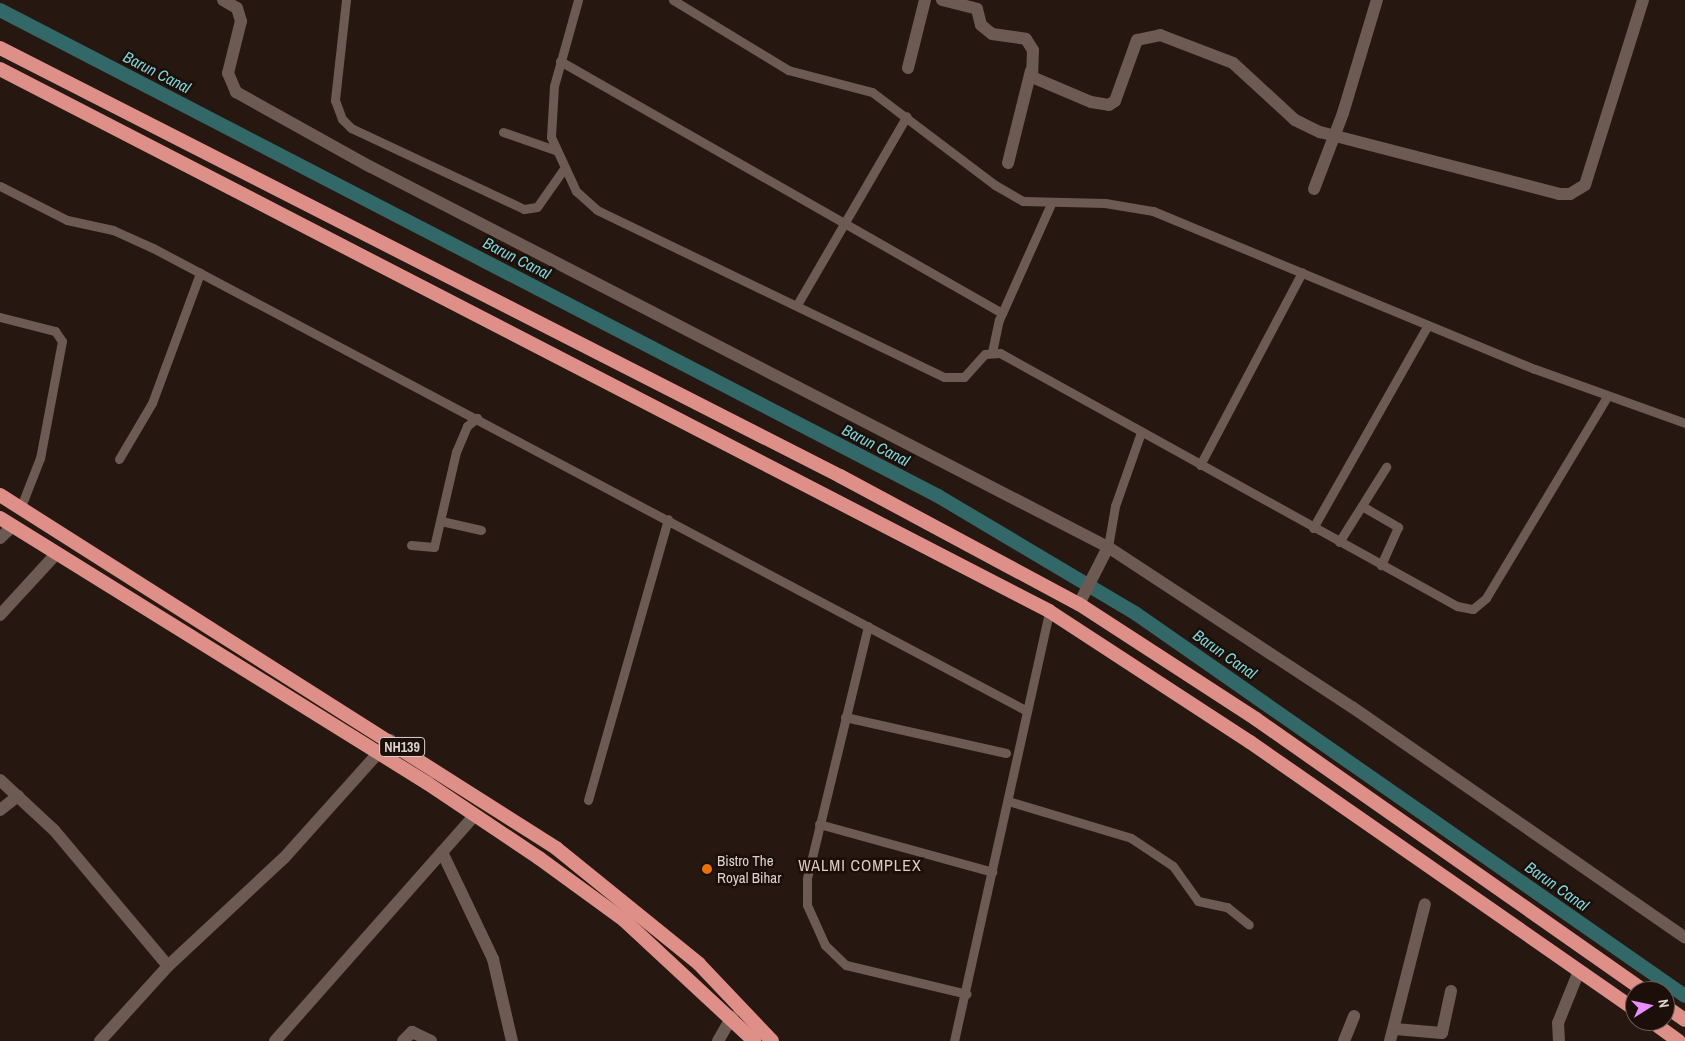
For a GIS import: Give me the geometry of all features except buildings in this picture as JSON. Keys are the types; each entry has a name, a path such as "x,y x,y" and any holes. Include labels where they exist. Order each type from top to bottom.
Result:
{"highway":[{"path":"0,48 1082,598 1631,981"},
{"path":"0,69 1049,611 1250,742 1625,1003"},
{"name":"NH139","path":"0,494 20,509 390,740 605,884 734,997 772,1041"},
{"name":"NH139","path":"0,518 377,755 476,815 624,920 732,1017 754,1041"},
{"path":"1665,1031 1679,1041"}],"street":[{"path":"223,0 239,4 241,21 228,74 236,92 371,167 1106,552 1352,707 1685,938"},
{"path":"908,68 925,0"},
{"path":"942,0 977,9 981,25 992,34 1032,44 1031,71 1008,163"},
{"path":"1314,189 1334,137 1377,0"},
{"path":"1031,71 1052,87 1109,105 1119,94 1137,40 1160,34 1233,63 1295,120 1334,137 1559,194 1580,190 1643,0"},
{"path":"0,538 13,526"},
{"path":"1082,598 1106,552"},
{"path":"0,615 56,554"},
{"path":"100,1041 168,966 284,858 390,740"},
{"path":"0,780 54,830 168,966"},
{"path":"0,810 18,796"},
{"path":"275,1041 476,815"},
{"path":"442,852 493,959 512,1041"},
{"path":"1390,1041 1395,1029 1425,904"},
{"path":"1559,1041 1558,1022 1579,971"},
{"path":"1395,1029 1441,1037 1451,991"},
{"path":"1344,1041 1354,1016"},
{"path":"718,1041 732,1017"},
{"path":"404,1041 412,1032 431,1041"}],"lane":[{"path":"346,0 335,100 342,119 351,128 524,209 538,207 563,170"},
{"path":"578,0 560,61 551,104 555,150 563,170 576,191 597,210 798,303 944,377 964,376 992,352 1002,313 1051,204"},
{"path":"673,0 788,70 863,88 907,116 995,185 1023,201 1051,204 1139,207 1606,397 1685,423"},
{"path":"560,61 1002,313"},
{"path":"798,303 907,116"},
{"path":"503,132 555,150"},
{"path":"0,186 67,220 130,237 477,418 1027,711"},
{"path":"1200,465 1302,272"},
{"path":"119,459 152,403 200,273"},
{"path":"0,318 55,331 62,341 40,458 20,509"},
{"path":"1313,528 1428,325"},
{"path":"992,352 1457,606 1473,609 1480,605 1606,397"},
{"path":"411,545 434,547 456,452 468,426 477,418"},
{"path":"1106,552 1118,494 1141,432"},
{"path":"1339,542 1386,467"},
{"path":"1362,506 1398,527 1381,565"},
{"path":"588,800 668,519"},
{"path":"441,521 481,530"},
{"path":"954,1041 993,872 1049,611"},
{"path":"868,626 806,879 807,905 824,946 859,970 966,994"},
{"path":"845,717 1006,753"},
{"path":"1008,801 1131,838 1173,866 1198,901 1227,907 1250,925"},
{"path":"819,824 993,872"}],"waterway":[{"name":"Barun Canal","path":"0,10 938,496 1135,613 1685,996"}],"place":[{"name":"Bistro The Royal Bihar","path":"707,869"}],"district":[{"name":"WALMI COMPLEX","path":"860,865"}]}
